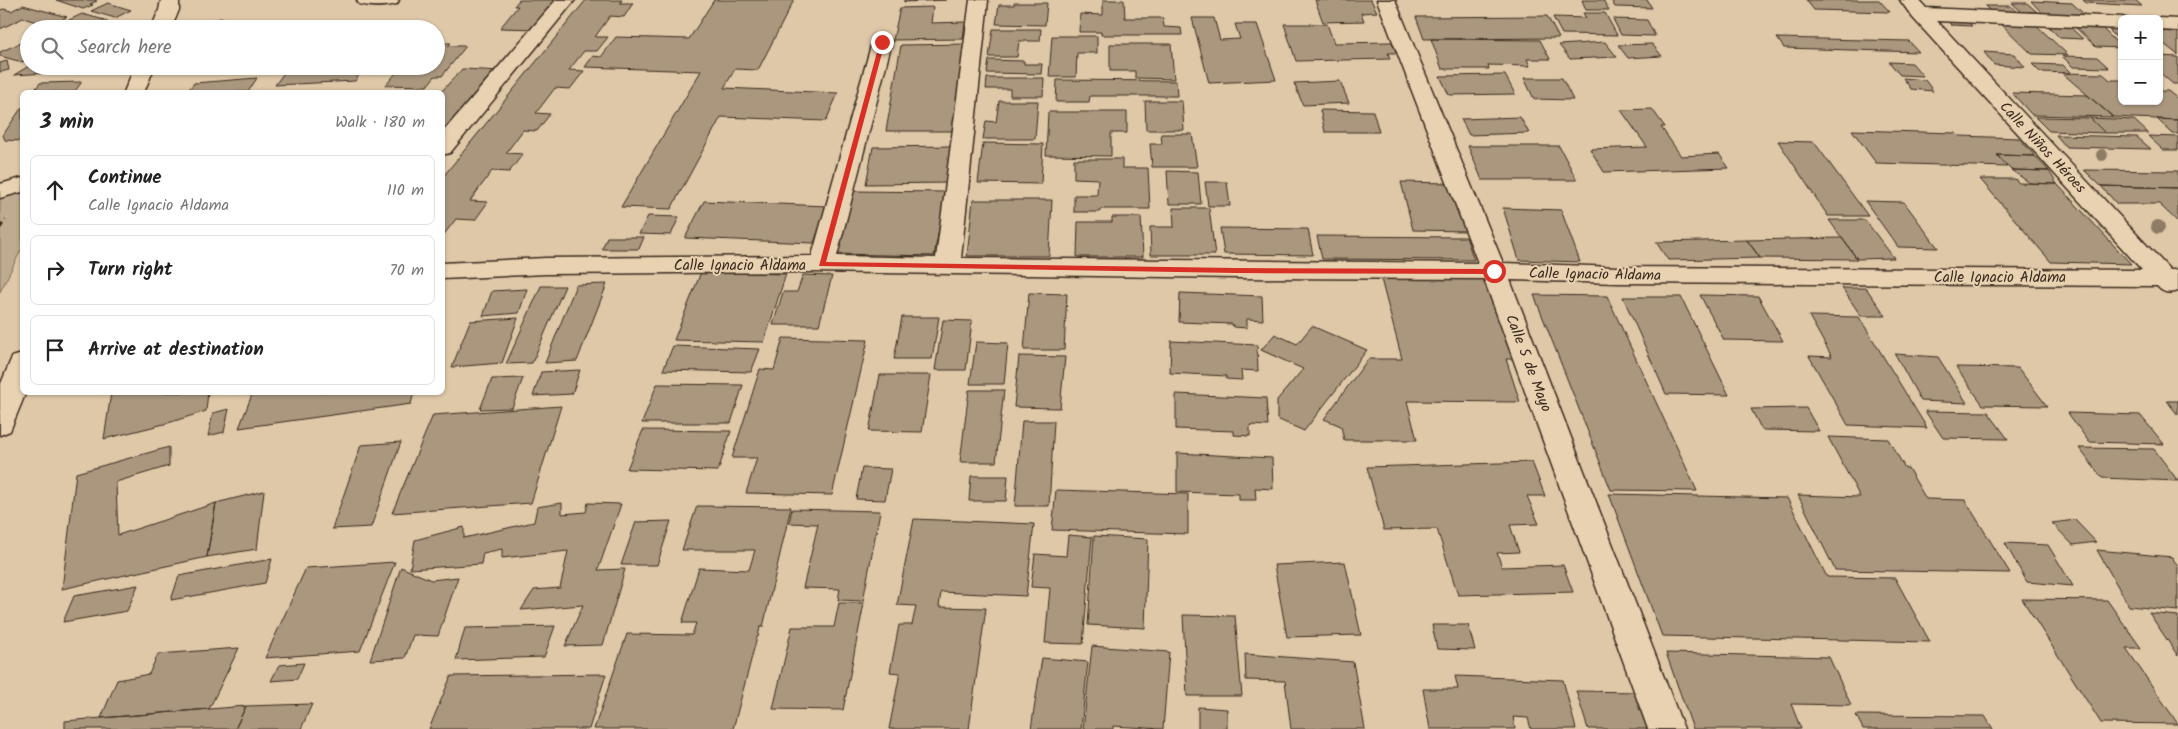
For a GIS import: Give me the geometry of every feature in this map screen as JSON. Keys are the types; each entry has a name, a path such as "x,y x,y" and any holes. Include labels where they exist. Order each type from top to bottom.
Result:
{"street":[{"path":"165,20 169,10 170,0"},
{"path":"366,0 390,0"},
{"path":"445,144 566,0"},
{"path":"947,267 979,0"},
{"name":"Calle 5 de Mayo","path":"1386,0 1494,271 1666,729"},
{"path":"1914,7 2118,23"},
{"name":"Calle Niños Héroes","path":"1914,7 2173,283"},
{"path":"2163,24 2178,25"},
{"path":"822,264 882,42"},
{"path":"135,90 141,75"},
{"path":"0,191 20,186"},
{"name":"Calle Ignacio Aldama","path":"445,271 546,266 822,264 947,267 1494,271 1618,275 2173,283"},
{"path":"0,424 20,369"}],"shaded area":[{"path":"20,186 20,252 0,292 0,195"}],"building":[{"path":"56,0 94,0 97,1 83,9"},
{"path":"519,0 560,0 537,29 500,28 518,6 514,6"},
{"path":"586,0 622,0 620,3 633,3 624,17 610,16 595,37 608,37 597,51 584,51 569,70 584,71 570,89 555,88 536,113 550,114 537,131 523,130 506,153 523,154 509,172 492,171 470,201 488,202 475,220 456,219 445,233 445,174"},
{"path":"714,0 794,0 758,70 735,69 724,88 838,93 826,121 721,117 671,209 621,207 701,71 585,67 593,56 601,57 616,37 689,39"},
{"path":"904,0 946,0 904,2"},
{"path":"1103,0 1124,0 1125,18 1163,18 1164,27 1181,28 1182,35 1101,35 1101,32 1079,32 1080,14 1103,15"},
{"path":"1315,0 1371,0 1377,12 1361,13 1364,21 1323,22"},
{"path":"1582,0 1603,0 1609,10 1586,10"},
{"path":"1611,0 1647,0 1652,8 1615,7"},
{"path":"1806,0 1879,0 1890,12 1814,10"},
{"path":"2083,0 2135,0 2142,6 2086,3"},
{"path":"2031,1 2072,3 2085,15 2042,13"},
{"path":"108,3 131,10 115,18 91,11"},
{"path":"1014,3 1047,3 1045,25 996,24 999,5 1014,5"},
{"path":"2012,3 2027,3 2037,12 2022,12"},
{"path":"23,5 67,17 61,20 30,20 23,18 0,29 0,10 11,11"},
{"path":"1985,6 2011,6 2019,13 1992,13"},
{"path":"933,7 931,23 965,22 963,39 893,40 900,8"},
{"path":"1583,13 1605,13 1617,35 1562,34 1553,17 1586,18"},
{"path":"82,14 104,20 69,20"},
{"path":"1547,16 1559,38 1424,39 1416,17"},
{"path":"220,18 239,20 217,20"},
{"path":"1192,18 1214,18 1220,40 1240,39 1235,24 1257,24 1276,80 1209,83"},
{"path":"1945,18 1964,18 1972,26 1951,25"},
{"path":"1613,19 1647,20 1655,36 1621,35"},
{"path":"1998,21 2033,22 2068,55 2032,54"},
{"path":"1284,24 1327,24 1334,43 1392,42 1397,53 1388,53 1390,59 1296,61"},
{"path":"2073,25 2099,25 2118,44 2118,48 2096,47"},
{"path":"2104,25 2118,26 2118,36 2115,36"},
{"path":"2048,26 2070,27 2083,39 2060,38"},
{"path":"993,29 1041,29 1040,41 1019,41 1017,57 989,57"},
{"path":"2163,31 2178,32 2178,55 2163,43"},
{"path":"1052,36 1097,36 1097,53 1077,53 1076,77 1049,77"},
{"path":"1777,38 1909,41 1919,52 1784,48"},
{"path":"1431,39 1540,40 1550,59 1527,59 1530,66 1488,65 1489,69 1442,69"},
{"path":"1605,42 1617,57 1570,59 1559,45"},
{"path":"20,43 20,61 0,56 0,52"},
{"path":"445,43 451,43 448,46 466,46 445,72"},
{"path":"969,44 960,131 886,131 901,45"},
{"path":"1110,44 1171,44 1174,79 1135,78 1135,71 1110,71"},
{"path":"1652,44 1662,56 1628,58 1618,45"},
{"path":"1984,52 2014,54 2025,67 1994,65"},
{"path":"2062,56 2097,57 2109,68 2073,67"},
{"path":"2163,56 2178,57 2178,84 2173,84 2163,75"},
{"path":"989,60 1024,61 1024,64 1042,64 1041,74 987,73"},
{"path":"7,61 9,70 0,72 0,63"},
{"path":"1889,62 1912,63 1923,76 1900,75"},
{"path":"2032,64 2063,65 2071,73 2040,72"},
{"path":"462,69 502,71 445,139 445,90 443,90"},
{"path":"2062,73 2103,74 2110,80 2118,80 2118,105 2163,105 2163,91 2168,91 2178,99 2178,120 2113,117"},
{"path":"282,75 359,75 355,81 275,85"},
{"path":"394,75 443,75 435,76 427,86 386,85"},
{"path":"1505,75 1515,94 1449,95 1440,76"},
{"path":"257,78 249,90 189,90 194,83"},
{"path":"987,78 1044,78 1043,96 1010,96 1010,89 986,89"},
{"path":"1524,78 1562,78 1573,100 1534,99"},
{"path":"1903,78 1925,80 1933,91 1911,89"},
{"path":"1057,80 1176,81 1177,96 1090,96 1089,102 1056,102"},
{"path":"1340,81 1349,103 1303,105 1294,83"},
{"path":"82,82 76,90 35,90 40,83"},
{"path":"2012,93 2087,95 2113,117 2032,115"},
{"path":"999,101 1038,101 1035,139 983,139 986,121 996,122"},
{"path":"1145,101 1182,101 1184,130 1146,130"},
{"path":"1652,109 1665,127 1661,127 1681,156 1719,154 1729,168 1604,172 1590,149 1647,147 1621,110"},
{"path":"20,110 20,141 5,140 3,135"},
{"path":"1320,110 1373,111 1379,132 1325,132"},
{"path":"1048,112 1127,112 1127,133 1111,133 1111,156 1046,155"},
{"path":"1520,117 1529,133 1469,135 1461,119"},
{"path":"2035,117 2090,118 2105,133 2049,131"},
{"path":"2090,118 2134,120 2148,133 2105,133"},
{"path":"2157,119 2178,120 2178,134 2173,134"},
{"path":"1852,130 1956,133 1959,136 2019,138 2035,156 1997,155 2007,167 1876,163"},
{"path":"1161,134 1192,134 1197,167 1152,167 1150,144 1162,144"},
{"path":"2056,135 2137,137 2151,149 2066,147"},
{"path":"2148,136 2178,137 2178,150 2163,150"},
{"path":"1778,141 1814,142 1868,216 1828,216"},
{"path":"983,143 1043,144 1041,184 978,183"},
{"path":"954,146 950,183 866,184 873,147"},
{"path":"1468,146 1559,146 1577,180 1482,180"},
{"path":"1997,155 2035,156 2049,171 2011,170"},
{"path":"1074,159 1122,159 1122,168 1148,168 1150,209 1100,209 1100,212 1074,212 1074,195 1097,195 1098,179 1074,178"},
{"path":"2011,170 2049,171 2057,184 2030,183"},
{"path":"2084,170 2178,171 2178,188 2101,186"},
{"path":"1167,171 1198,172 1201,204 1169,204"},
{"path":"1980,179 2015,179 2019,183 2057,184 2131,264 2051,262"},
{"path":"1205,182 1227,182 1230,206 1208,206"},
{"path":"1401,182 1450,183 1465,231 1413,230"},
{"path":"2101,186 2178,188 2178,222 2159,204 2117,204"},
{"path":"853,191 946,192 934,256 835,254"},
{"path":"973,200 1052,200 1049,256 967,256"},
{"path":"704,201 827,206 814,243 685,238"},
{"path":"1865,201 1904,202 1938,248 1898,247"},
{"path":"1173,208 1209,208 1215,255 1151,255 1150,227 1174,227"},
{"path":"1503,208 1561,210 1580,262 1519,260"},
{"path":"648,216 679,217 671,235 639,234"},
{"path":"1112,217 1141,217 1143,257 1077,257 1078,222 1112,222"},
{"path":"1829,220 1865,220 1894,258 1857,259"},
{"path":"1220,228 1308,229 1313,255 1224,254"},
{"path":"1317,236 1466,237 1474,260 1322,259"},
{"path":"607,237 644,237 639,249 602,249"},
{"path":"1842,238 1857,259 1760,258 1747,240"},
{"path":"1747,240 1760,258 1668,260 1656,242"},
{"path":"701,272 786,274 764,342 674,340"},
{"path":"803,275 832,276 819,325 773,325 783,292 797,292"},
{"path":"1381,279 1493,279 1522,359 1506,359 1520,402 1407,401 1417,440 1344,440 1341,426 1324,419 1368,359 1402,359"},
{"path":"607,284 577,361 545,363 576,285"},
{"path":"541,286 565,286 532,363 506,364"},
{"path":"1842,288 1866,288 1886,316 1861,316"},
{"path":"527,289 519,313 483,316 492,291"},
{"path":"1029,293 1067,294 1064,350 1024,350"},
{"path":"1180,293 1262,296 1263,320 1247,319 1247,328 1233,327 1232,324 1179,322"},
{"path":"1534,295 1607,296 1697,491 1611,490"},
{"path":"1700,295 1758,296 1783,341 1724,340"},
{"path":"1623,297 1681,297 1729,395 1666,394"},
{"path":"1809,316 1859,317 1927,428 1848,425 1809,356 1832,357"},
{"path":"902,317 939,317 932,359 894,359"},
{"path":"518,318 502,363 452,367 470,321"},
{"path":"943,320 972,321 966,370 935,370"},
{"path":"1312,326 1367,350 1304,431 1277,419 1277,400 1303,369 1261,350 1275,334 1297,344"},
{"path":"783,338 868,340 832,495 746,493 757,458 732,458 760,369 774,370"},
{"path":"1171,341 1257,345 1258,371 1241,370 1242,380 1226,379 1226,376 1170,373"},
{"path":"976,342 1008,343 1004,384 970,384"},
{"path":"673,346 760,349 751,372 663,370"},
{"path":"1895,354 1938,357 1967,403 1921,401"},
{"path":"1019,356 1065,357 1060,408 1014,407"},
{"path":"1956,367 2018,368 2047,406 1983,405"},
{"path":"580,370 572,394 533,396 541,372"},
{"path":"880,375 931,375 922,432 869,431"},
{"path":"523,378 512,408 480,409 492,379"},
{"path":"657,384 743,385 731,423 642,423"},
{"path":"969,390 1004,390 996,462 960,462"},
{"path":"1176,394 1266,398 1268,426 1250,425 1250,436 1234,435 1234,431 1176,429"},
{"path":"111,395 208,395 206,411 168,423 104,439"},
{"path":"252,395 413,395 411,404 239,428"},
{"path":"2167,401 2178,401 2178,415"},
{"path":"561,406 531,503 392,513 433,415"},
{"path":"1806,408 1819,431 1762,430 1751,409"},
{"path":"229,409 224,432 208,436 213,413"},
{"path":"1925,411 1988,412 2008,439 1943,438"},
{"path":"2068,413 2140,415 2164,444 2089,442"},
{"path":"1022,421 1054,421 1049,506 1015,506"},
{"path":"643,430 731,431 718,471 627,469"},
{"path":"1828,437 1888,439 1926,499 1965,500 2010,573 1835,570 1798,495 1860,497"},
{"path":"401,442 371,527 332,529 361,445"},
{"path":"169,447 169,466 116,482 118,535 216,503 207,557 62,589 76,473"},
{"path":"2079,448 2154,449 2178,481 2102,478"},
{"path":"1177,453 1272,458 1273,489 1255,488 1256,500 1239,500 1239,494 1177,492"},
{"path":"1532,462 1545,496 1527,496 1539,524 1510,525 1519,552 1497,553 1502,567 1563,565 1573,592 1458,595 1437,529 1384,530 1367,467"},
{"path":"862,468 891,469 885,500 856,499"},
{"path":"971,476 1008,476 1006,501 969,501"},
{"path":"1056,490 1188,494 1188,534 1052,530"},
{"path":"264,491 257,549 207,557 216,503"},
{"path":"1609,494 1787,498 1827,577 1895,578 1930,642 1662,636"},
{"path":"562,503 562,514 586,512 588,503 621,504 598,570 625,569 603,645 565,646 583,605 521,610 534,590 560,588 568,551 502,558 502,549 483,553 481,564 410,569 415,540 464,527 464,538 534,522 537,507"},
{"path":"697,506 791,507 763,627 760,627 757,637 733,729 594,729 627,634 692,635 696,623 682,623 699,568 749,570 755,550 682,550"},
{"path":"792,509 880,511 863,601 838,600 840,589 803,588 818,524 789,523"},
{"path":"914,519 1034,524 1026,596 941,592 939,607 986,608 969,729 889,729 900,673 890,672 899,625 912,625 916,606 897,605"},
{"path":"2075,520 2096,542 2073,545 2052,523"},
{"path":"671,521 657,565 621,565 636,522"},
{"path":"1068,535 1092,537 1083,644 1045,643 1050,588 1031,587 1035,554 1066,556"},
{"path":"1094,536 1148,539 1145,628 1088,625"},
{"path":"2005,543 2048,545 2073,586 2027,582"},
{"path":"2097,550 2172,557 2178,567 2178,611 2129,606"},
{"path":"272,559 265,583 171,600 179,576"},
{"path":"395,562 360,651 265,658 306,568"},
{"path":"1345,562 1361,635 1287,637 1274,565"},
{"path":"401,567 431,580 458,577 438,636 413,635 405,658 370,660"},
{"path":"138,585 127,611 63,622 74,596"},
{"path":"2022,599 2107,600 2141,648 2126,648 2178,724 2101,723"},
{"path":"839,603 864,603 843,710 773,709 792,627 834,627"},
{"path":"2149,613 2178,616 2178,656"},
{"path":"1183,615 1235,616 1242,696 1187,696"},
{"path":"1432,625 1468,625 1475,650 1437,649"},
{"path":"555,626 544,657 456,660 465,628"},
{"path":"1092,646 1169,652 1163,729 1113,726 1113,729 1083,729"},
{"path":"239,648 209,709 101,718 117,680 149,674 158,654"},
{"path":"1666,653 1829,657 1851,705 1791,704 1801,729 1693,729"},
{"path":"1245,654 1353,662 1365,729 1291,729 1285,681 1246,680"},
{"path":"1042,658 1088,662 1081,729 1031,729"},
{"path":"304,663 297,679 271,681 279,665"},
{"path":"606,674 589,729 429,729 451,676"},
{"path":"1455,676 1563,680 1576,729 1531,729 1528,718 1513,717 1515,729 1430,729 1423,689 1458,689"},
{"path":"1576,691 1638,692 1652,729 1588,729"},
{"path":"312,704 301,729 235,729 246,706"},
{"path":"246,706 235,729 65,729 65,721"},
{"path":"1198,707 1227,709 1227,729 1198,729"},
{"path":"1856,715 1985,716 1993,729 1863,729"}],"route":[{"path":"882,42 822,264 1236,270 1494,271"}]}
